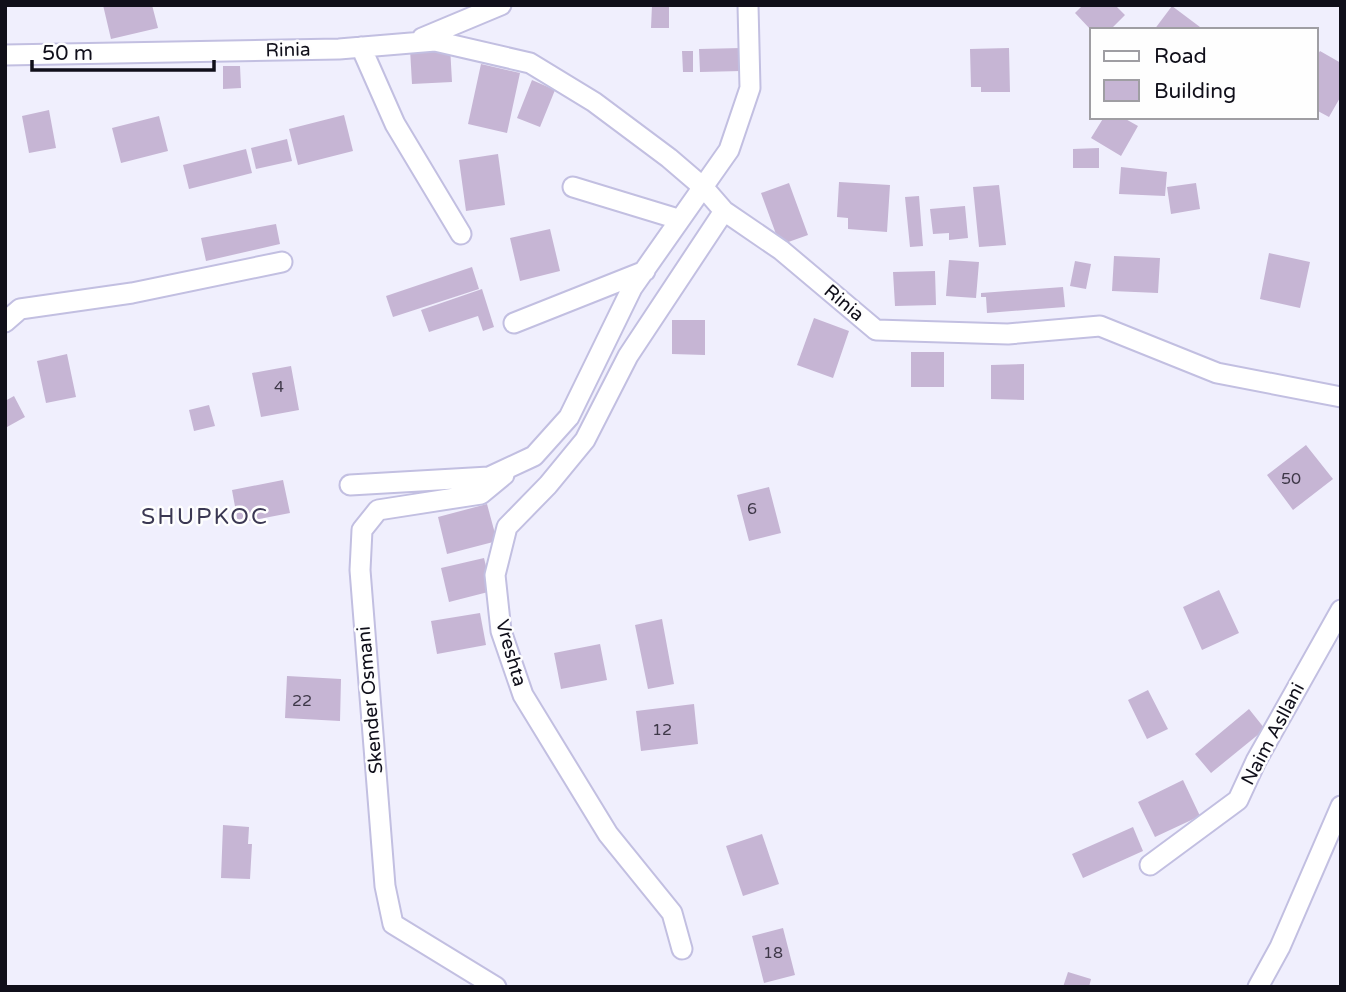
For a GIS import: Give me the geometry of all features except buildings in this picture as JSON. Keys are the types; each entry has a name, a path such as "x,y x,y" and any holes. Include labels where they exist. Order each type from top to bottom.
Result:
{"street":[{"name":"Rinia","path":"411,43 501,5"},
{"name":"Skender Osmani","path":"351,485 489,477 534,456 569,417 632,288 729,150 750,89 748,5"},
{"name":"Rinia","path":"5,54 361,47 435,41 530,63 594,102 704,188 724,211 781,250 876,330 1008,334 1100,326 1217,373 1341,397"},
{"path":"361,47 396,124 461,234"},
{"path":"573,187 678,219"},
{"name":"Vreshta","path":"682,949 672,913 608,834 523,695 501,631 495,575 507,527 548,485 585,440 628,356 724,211"},
{"path":"5,322 20,309 132,293 282,262"},
{"path":"514,323 646,270"},
{"name":"Skender Osmani","path":"495,987 393,924 385,886 359,570 362,530 378,510 481,494 516,465"},
{"name":"Naim Asllani","path":"1150,865 1238,800 1256,761 1341,610"},
{"path":"1258,987 1280,947 1341,806"}],"district":[{"name":"SHUPKOC","path":"205,517"}]}
